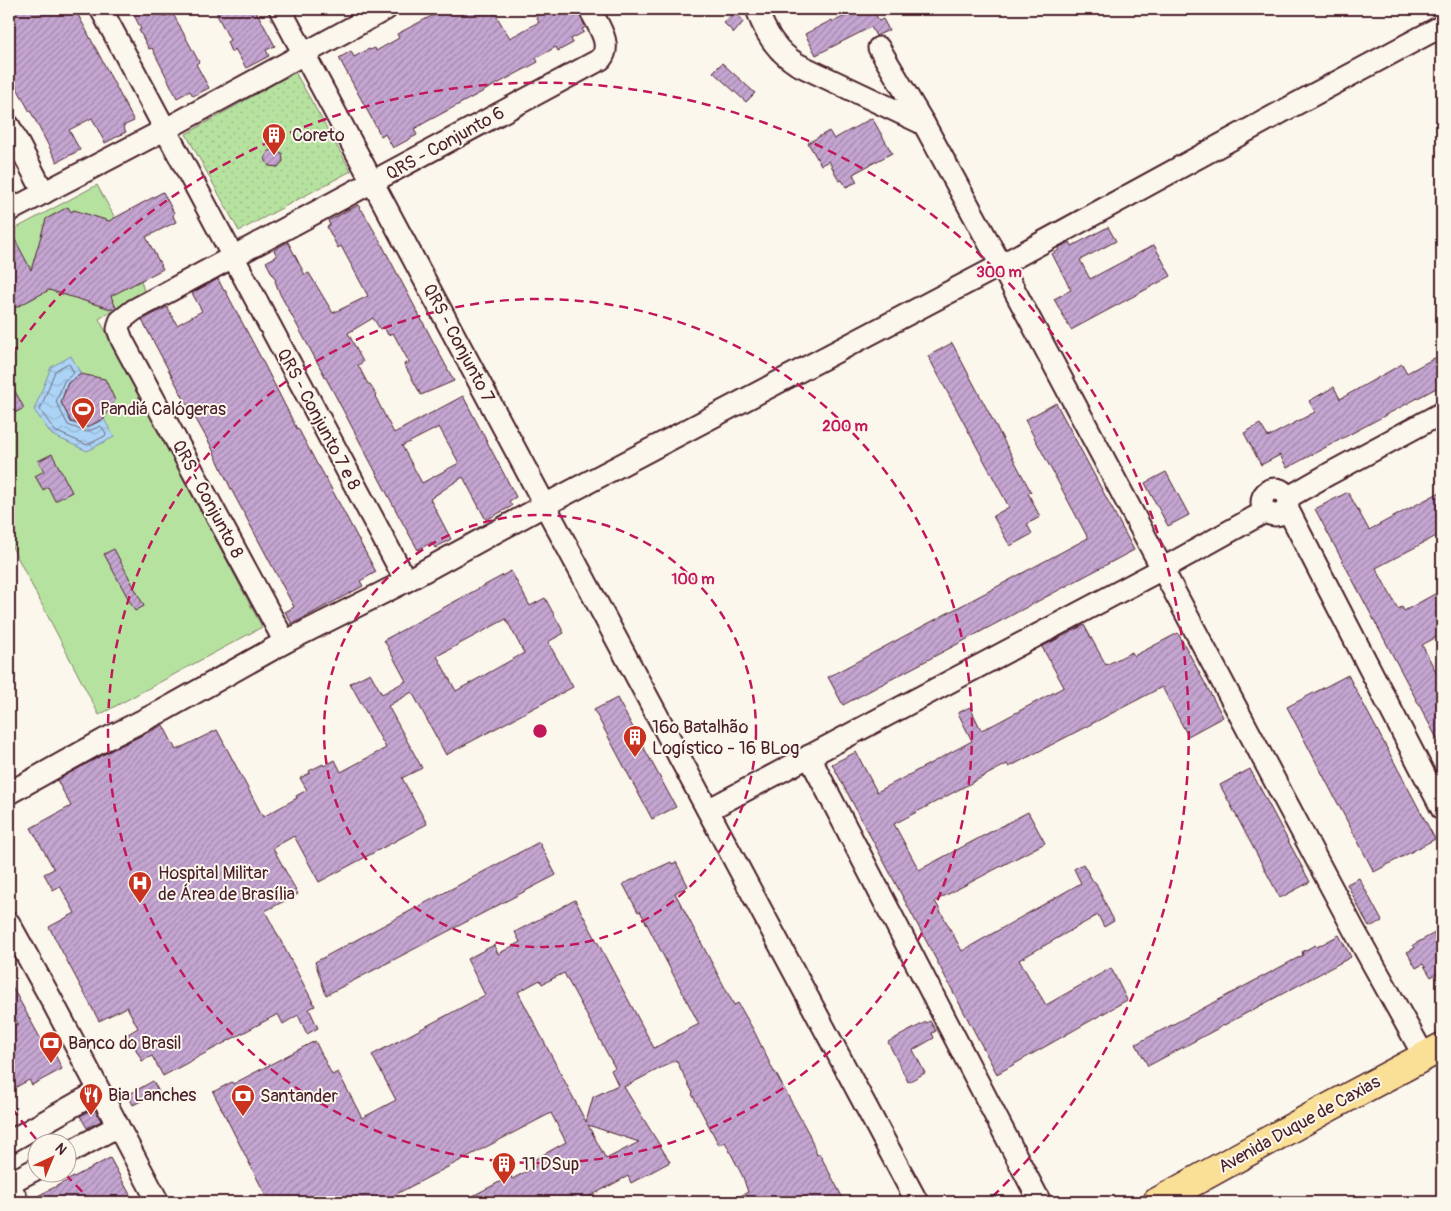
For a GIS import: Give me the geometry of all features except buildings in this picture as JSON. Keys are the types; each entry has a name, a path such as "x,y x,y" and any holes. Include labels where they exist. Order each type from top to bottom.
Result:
{"main road":[{"name":"Avenida Duque de Caxias","path":"1156,1202 1433,1051"}],"street":[{"name":"QRS - Conjunto 7 e 8","path":"101,9 406,581"},
{"name":"QRS - Conjunto 6","path":"280,9 373,182 601,58 606,53 606,42 590,9"},
{"path":"9,211 166,129 386,9"},
{"path":"756,9 767,33 786,57 924,124"},
{"path":"9,793 104,740 164,710 285,642 406,581 545,505 1001,265 1442,26"},
{"path":"879,48 924,124 1001,265 1353,928 1433,1051"},
{"path":"9,126 44,193"},
{"path":"233,257 373,182"},
{"name":"QRS - Conjunto 7","path":"373,182 917,1202"},
{"name":"QRS - Conjunto 8","path":"233,257 134,310 120,321 118,329 122,340 285,642"},
{"path":"708,810 1280,506 1329,474 1442,413"},
{"path":"1280,506 1442,809"},
{"path":"809,756 1040,1202"},
{"path":"9,923 158,1202"},
{"path":"9,1142 99,1091"},
{"path":"78,1147 118,1126"},
{"path":"18,1202 9,1184 28,1174"}],"green space":[{"path":"295,72 351,171 239,231 186,134"},
{"name":"Pandiá Calógeras","path":"97,185 132,249 144,291 99,319 262,627 99,715 9,541 9,232"}],"water":[{"path":"71,356 81,374 68,383 61,402 71,422 87,427 104,419 114,437 87,451 52,435 34,410 51,367"}],"place":[{"name":"Coreto","path":"274,156"},
{"name":"Pandiá Calógeras","path":"83,430"},
{"name":"16º Batalhão Logístico - 16 BLog","path":"635,758"},
{"name":"Hospital Militar de Área de Brasília","path":"140,904"},
{"name":"Banco do Brasil","path":"51,1064"},
{"name":"Bia Lanches","path":"91,1116"},
{"name":"Santander","path":"243,1117"},
{"name":"11 DSup","path":"504,1185"}]}
